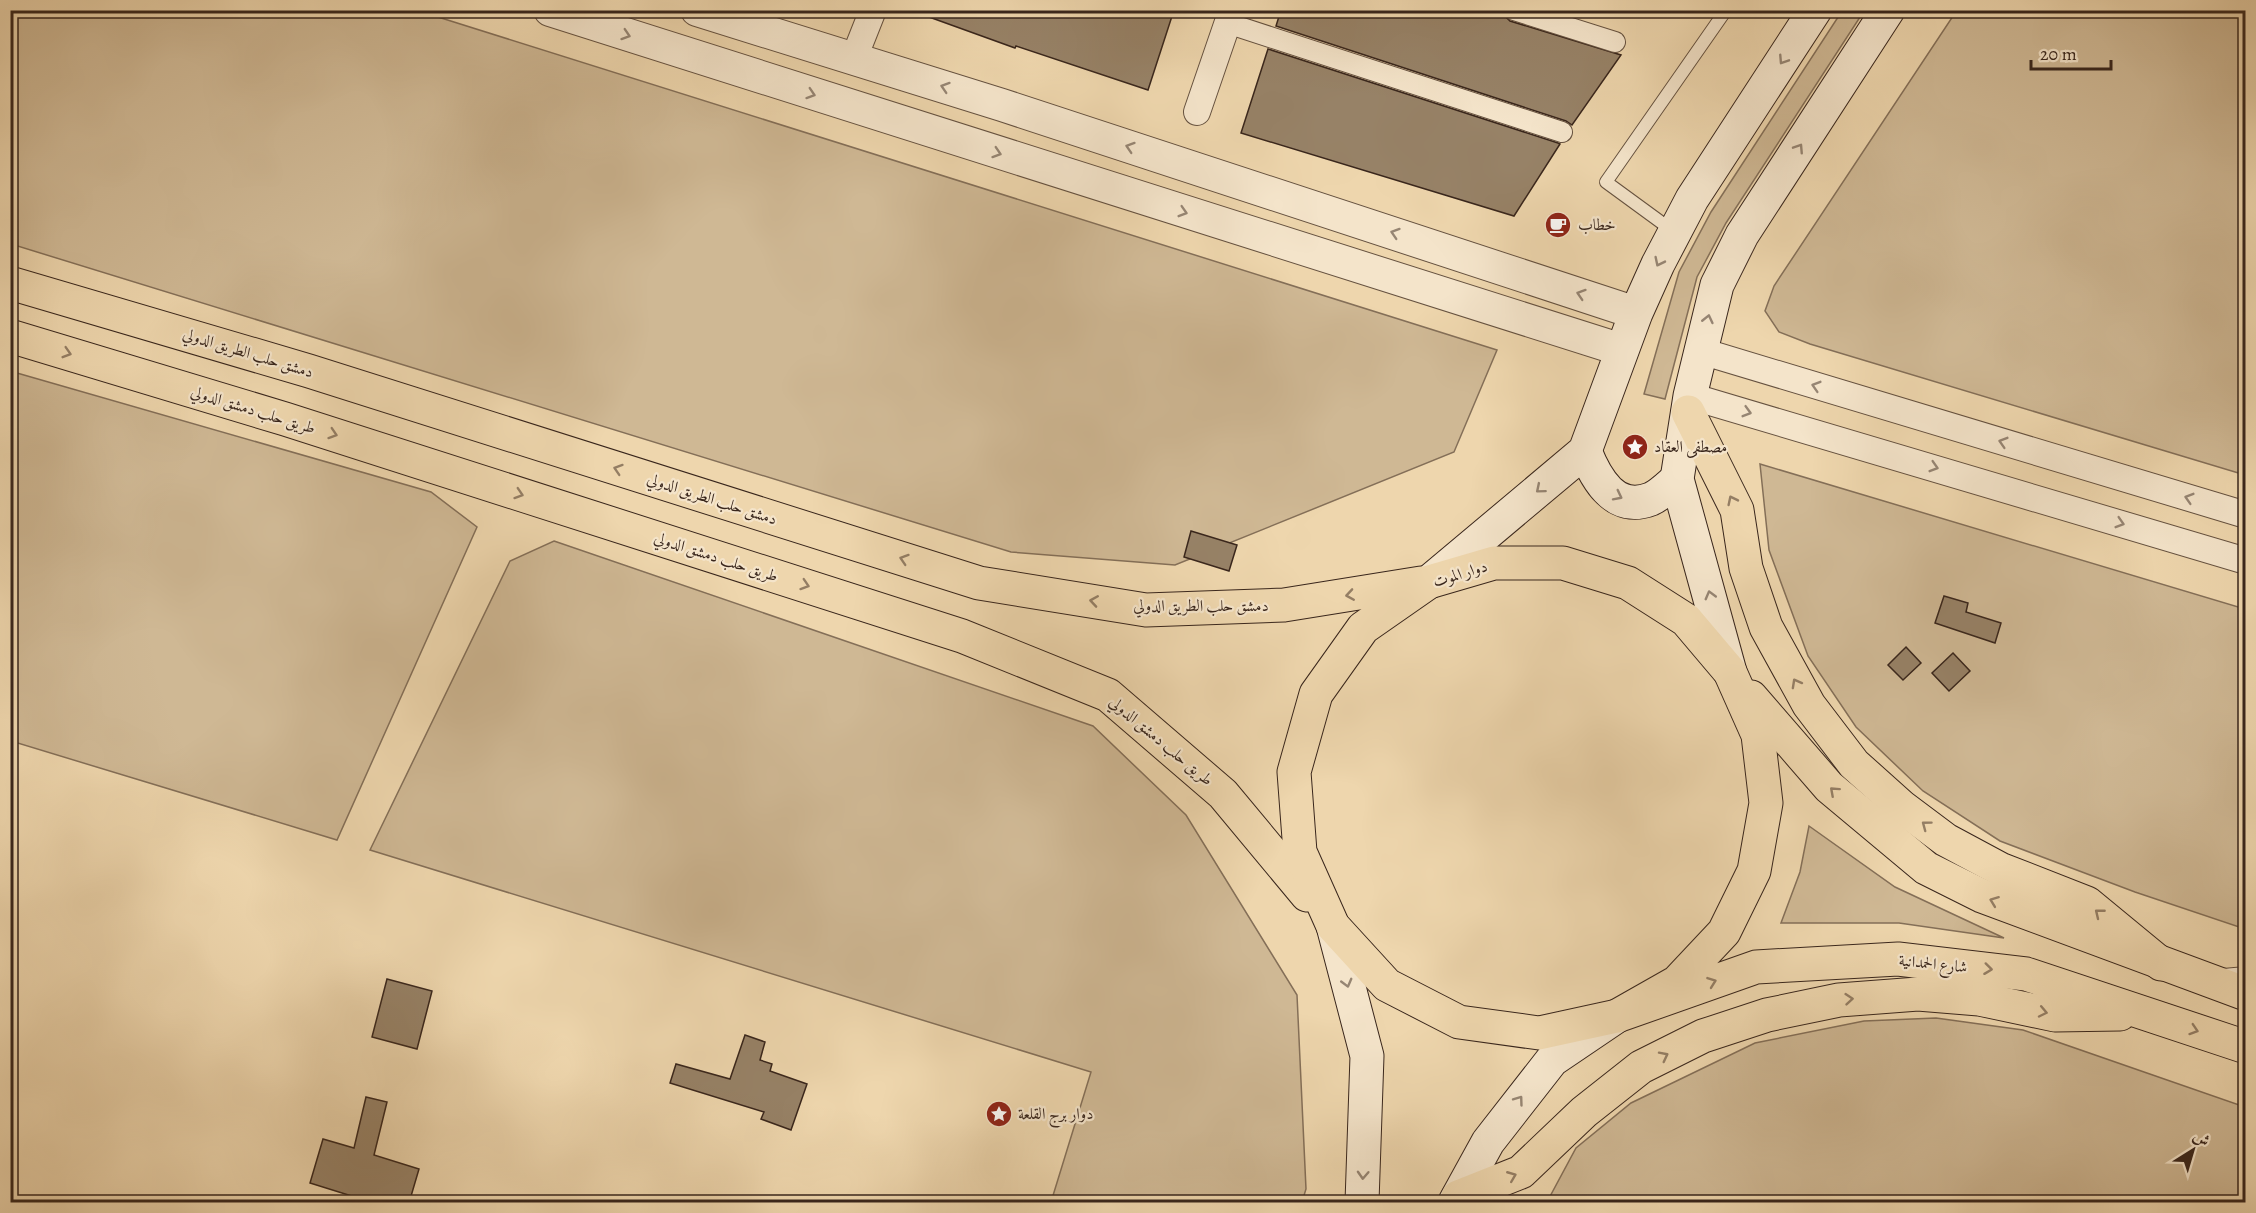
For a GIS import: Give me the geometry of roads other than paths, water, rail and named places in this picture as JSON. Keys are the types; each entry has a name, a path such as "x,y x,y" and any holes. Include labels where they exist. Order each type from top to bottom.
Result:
{"highway":[{"name":"دمشق حلب الطريق الدولي","path":"10,283 309,371 979,583 1146,610 1284,605 1429,582"},
{"name":"طريق حلب دمشق الدولي","path":"10,336 285,419 962,636 1108,695 1223,794 1333,926"},
{"path":"1689,404 1737,510 1746,568 1766,627 1809,705 1854,764 1902,807 1946,840 2000,869 2087,903 2161,964"},
{"name":"دوار الموت","path":"1494,563 1563,563 1628,582 1686,620 1730,672 1758,735 1766,803 1754,871 1724,933 1677,982 1617,1016 1539,1033 1459,1022 1388,985 1333,926 1300,852 1294,772 1316,694 1363,628 1429,582 1494,563"},
{"path":"1730,672 1829,787 1926,868 1982,896 2195,977 2246,993"},
{"name":"شارع الحمدانية","path":"1617,1016 1756,967 1898,959 2026,974 2246,1047"},
{"path":"1456,1200 1521,1172 1584,1112 1641,1067 1703,1036 1767,1015 1839,1000 1918,994 1979,999 2055,1015 2147,1014"}],"main road":[{"path":"1429,582 1585,451 1636,313 1692,199 1815,10"},
{"path":"1730,672 1677,479 1689,404 1716,285 1742,235 1888,10"},
{"path":"1585,451 1596,479 1614,496 1634,503 1653,498 1677,479"},
{"path":"1333,926 1367,1056 1362,1203"},
{"path":"1456,1200 1488,1142 1552,1060 1617,1016"}],"street":[{"path":"550,10 1622,350"},
{"path":"697,10 854,58 1636,313"},
{"path":"854,58 873,10"},
{"path":"1514,10 1615,42"},
{"path":"1197,112 1229,17 1562,132"},
{"path":"1701,351 2246,515"},
{"path":"1689,404 2246,561"}],"lane":[{"path":"1675,232 1606,182 1726,10"},
{"path":"2195,977 2246,973"}],"place":[{"name":"خطاب","path":"1558,225"},
{"name":"مصطفى العقاد","path":"1635,447"},
{"name":"دوار برج القلعة","path":"999,1114"}]}
